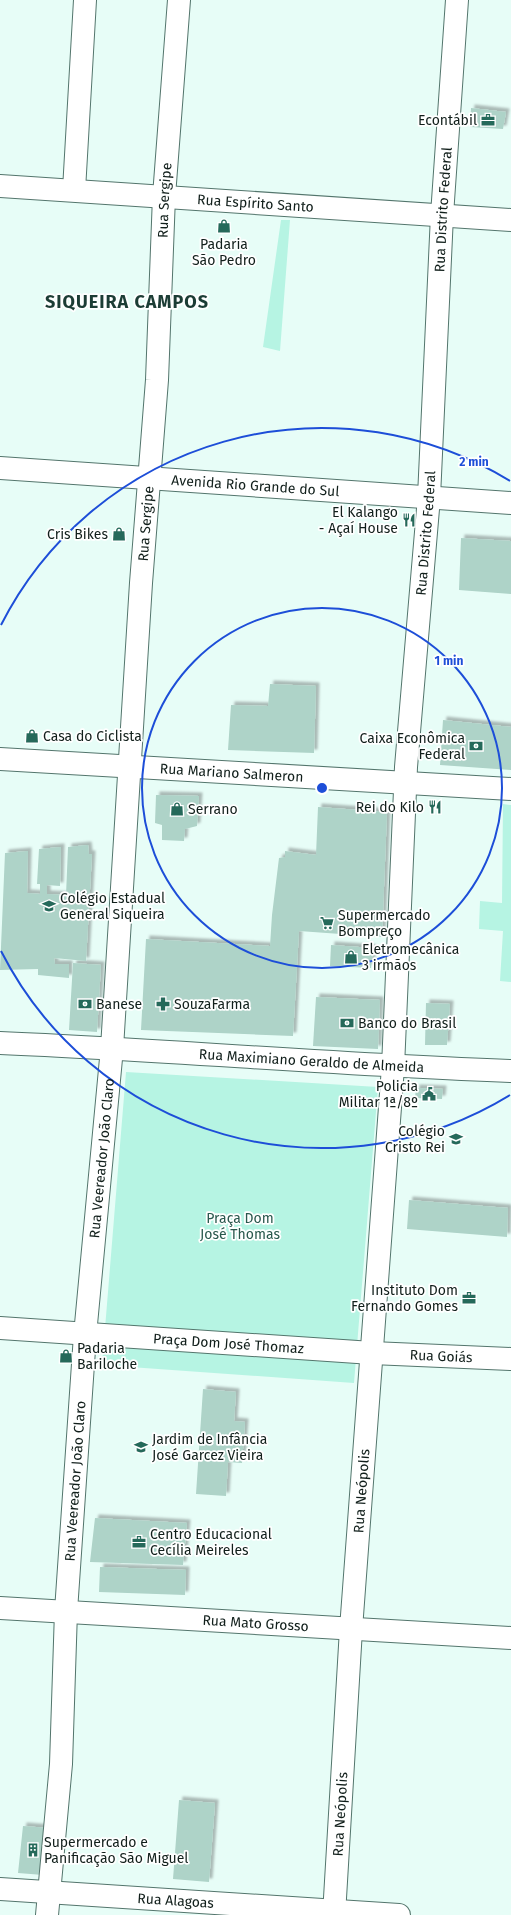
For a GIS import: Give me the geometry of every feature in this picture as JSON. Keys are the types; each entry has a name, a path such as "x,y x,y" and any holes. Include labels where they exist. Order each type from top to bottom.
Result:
{"street":[{"path":"74,190 85,0"},
{"name":"Rua Sergipe","path":"112,1048 131,766 141,583 157,380 164,196 179,0"},
{"name":"Rua Distrito Federal","path":"393,1067 406,783 429,497 442,215 457,0"},
{"name":"Rua Espírito Santo","path":"0,186 511,220"},
{"name":"Avenida Rio Grande do Sul","path":"0,468 511,503"},
{"name":"Rua Mariano Salmeron","path":"0,759 511,789"},
{"name":"Rua Maximiano Geraldo de Almeida","path":"0,1043 112,1048 393,1067 511,1071"},
{"name":"Rua Veereador João Claro","path":"47,1915 61,1764 66,1611 84,1335 112,1048"},
{"name":"Rua Neópolis","path":"335,1912 351,1629 393,1067"},
{"name":"Praça Dom José Thomaz","path":"0,1328 84,1335 372,1353"},
{"name":"Rua Goiás","path":"372,1353 511,1359"},
{"name":"Rua Mato Grosso","path":"0,1608 511,1638"},
{"name":"Rua Alagoas","path":"0,1889 49,1892 193,1908 399,1915"}],"green space":[{"path":"281,220 290,220 280,351 263,347"},
{"path":"503,804 511,805 511,982 500,981 503,931 479,929 480,901 502,903"},
{"name":"Praça Dom José Thomas","path":"126,1072 378,1087 354,1383 102,1365"}],"building":[{"name":"Econtábil","path":"471,108 506,112 503,129 470,127"},
{"path":"461,538 511,541 511,594 459,590"},
{"path":"270,684 316,686 314,753 228,750 231,705 268,706"},
{"name":"Caixa Econômica Federal","path":"443,720 511,727 511,770 440,765"},
{"name":"Serrano","path":"156,795 199,796 197,826 185,829 184,841 162,840 162,825 155,823"},
{"name":"Supermercado Bompreço","path":"318,807 387,812 382,937 299,931 293,1036 141,1030 146,939 270,946 279,858 285,857 285,851 316,855"},
{"name":"Colégio Estadual General Siqueira","path":"88,845 89,854 92,854 86,961 54,958 55,964 69,964 69,978 38,975 38,969 0,970 5,853 28,851 27,893 40,894 40,884 37,884 39,849 61,847 60,886 47,885 47,894 66,895 68,847"},
{"name":"Eletromecânica 3 irmãos","path":"331,945 373,948 371,968 330,966"},
{"name":"Banese","path":"73,963 101,965 97,1032 69,1030"},
{"name":"Banco do Brasil","path":"316,997 380,1000 378,1049 313,1046"},
{"path":"426,1003 450,1004 447,1045 425,1045"},
{"name":"Policia Militar 1ª/8º","path":"416,1088 443,1089 442,1099 415,1098"},
{"path":"409,1200 508,1208 507,1237 407,1229"},
{"path":"203,1389 236,1392 234,1421 245,1422 242,1463 228,1462 226,1496 196,1494"},
{"name":"Centro Educacional Cecília Meireles","path":"95,1518 187,1523 183,1565 90,1562"},
{"path":"100,1567 186,1570 185,1595 99,1592"},
{"path":"179,1800 215,1803 209,1882 173,1879"},
{"name":"Supermercado e Panificação São Miguel","path":"23,1826 48,1828 43,1875 18,1873"}],"place":[{"name":"Econtábil","path":"488,120"},
{"name":"Padaria São Pedro","path":"224,226"},
{"name":"El Kalango - Açaí House","path":"409,520"},
{"name":"Cris Bikes","path":"119,534"},
{"name":"Casa do Ciclista","path":"32,736"},
{"name":"Caixa Econômica Federal","path":"476,746"},
{"name":"Rei do Kilo","path":"435,807"},
{"name":"Serrano","path":"177,809"},
{"name":"Colégio Estadual General Siqueira","path":"49,906"},
{"name":"Supermercado Bompreço","path":"327,923"},
{"name":"Eletromecânica 3 irmãos","path":"351,957"},
{"name":"Banese","path":"85,1004"},
{"name":"SouzaFarma","path":"163,1004"},
{"name":"Banco do Brasil","path":"347,1023"},
{"name":"Policia Militar 1ª/8º","path":"429,1094"},
{"name":"Colégio Cristo Rei","path":"456,1139"},
{"name":"Instituto Dom Fernando Gomes","path":"469,1298"},
{"name":"Padaria Bariloche","path":"66,1356"},
{"name":"Jardim de Infância José Garcez Vieira","path":"141,1447"},
{"name":"Centro Educacional Cecília Meireles","path":"139,1542"},
{"name":"Supermercado e Panificação São Miguel","path":"33,1850"}],"district":[{"name":"SIQUEIRA CAMPOS","path":"127,302"}]}
